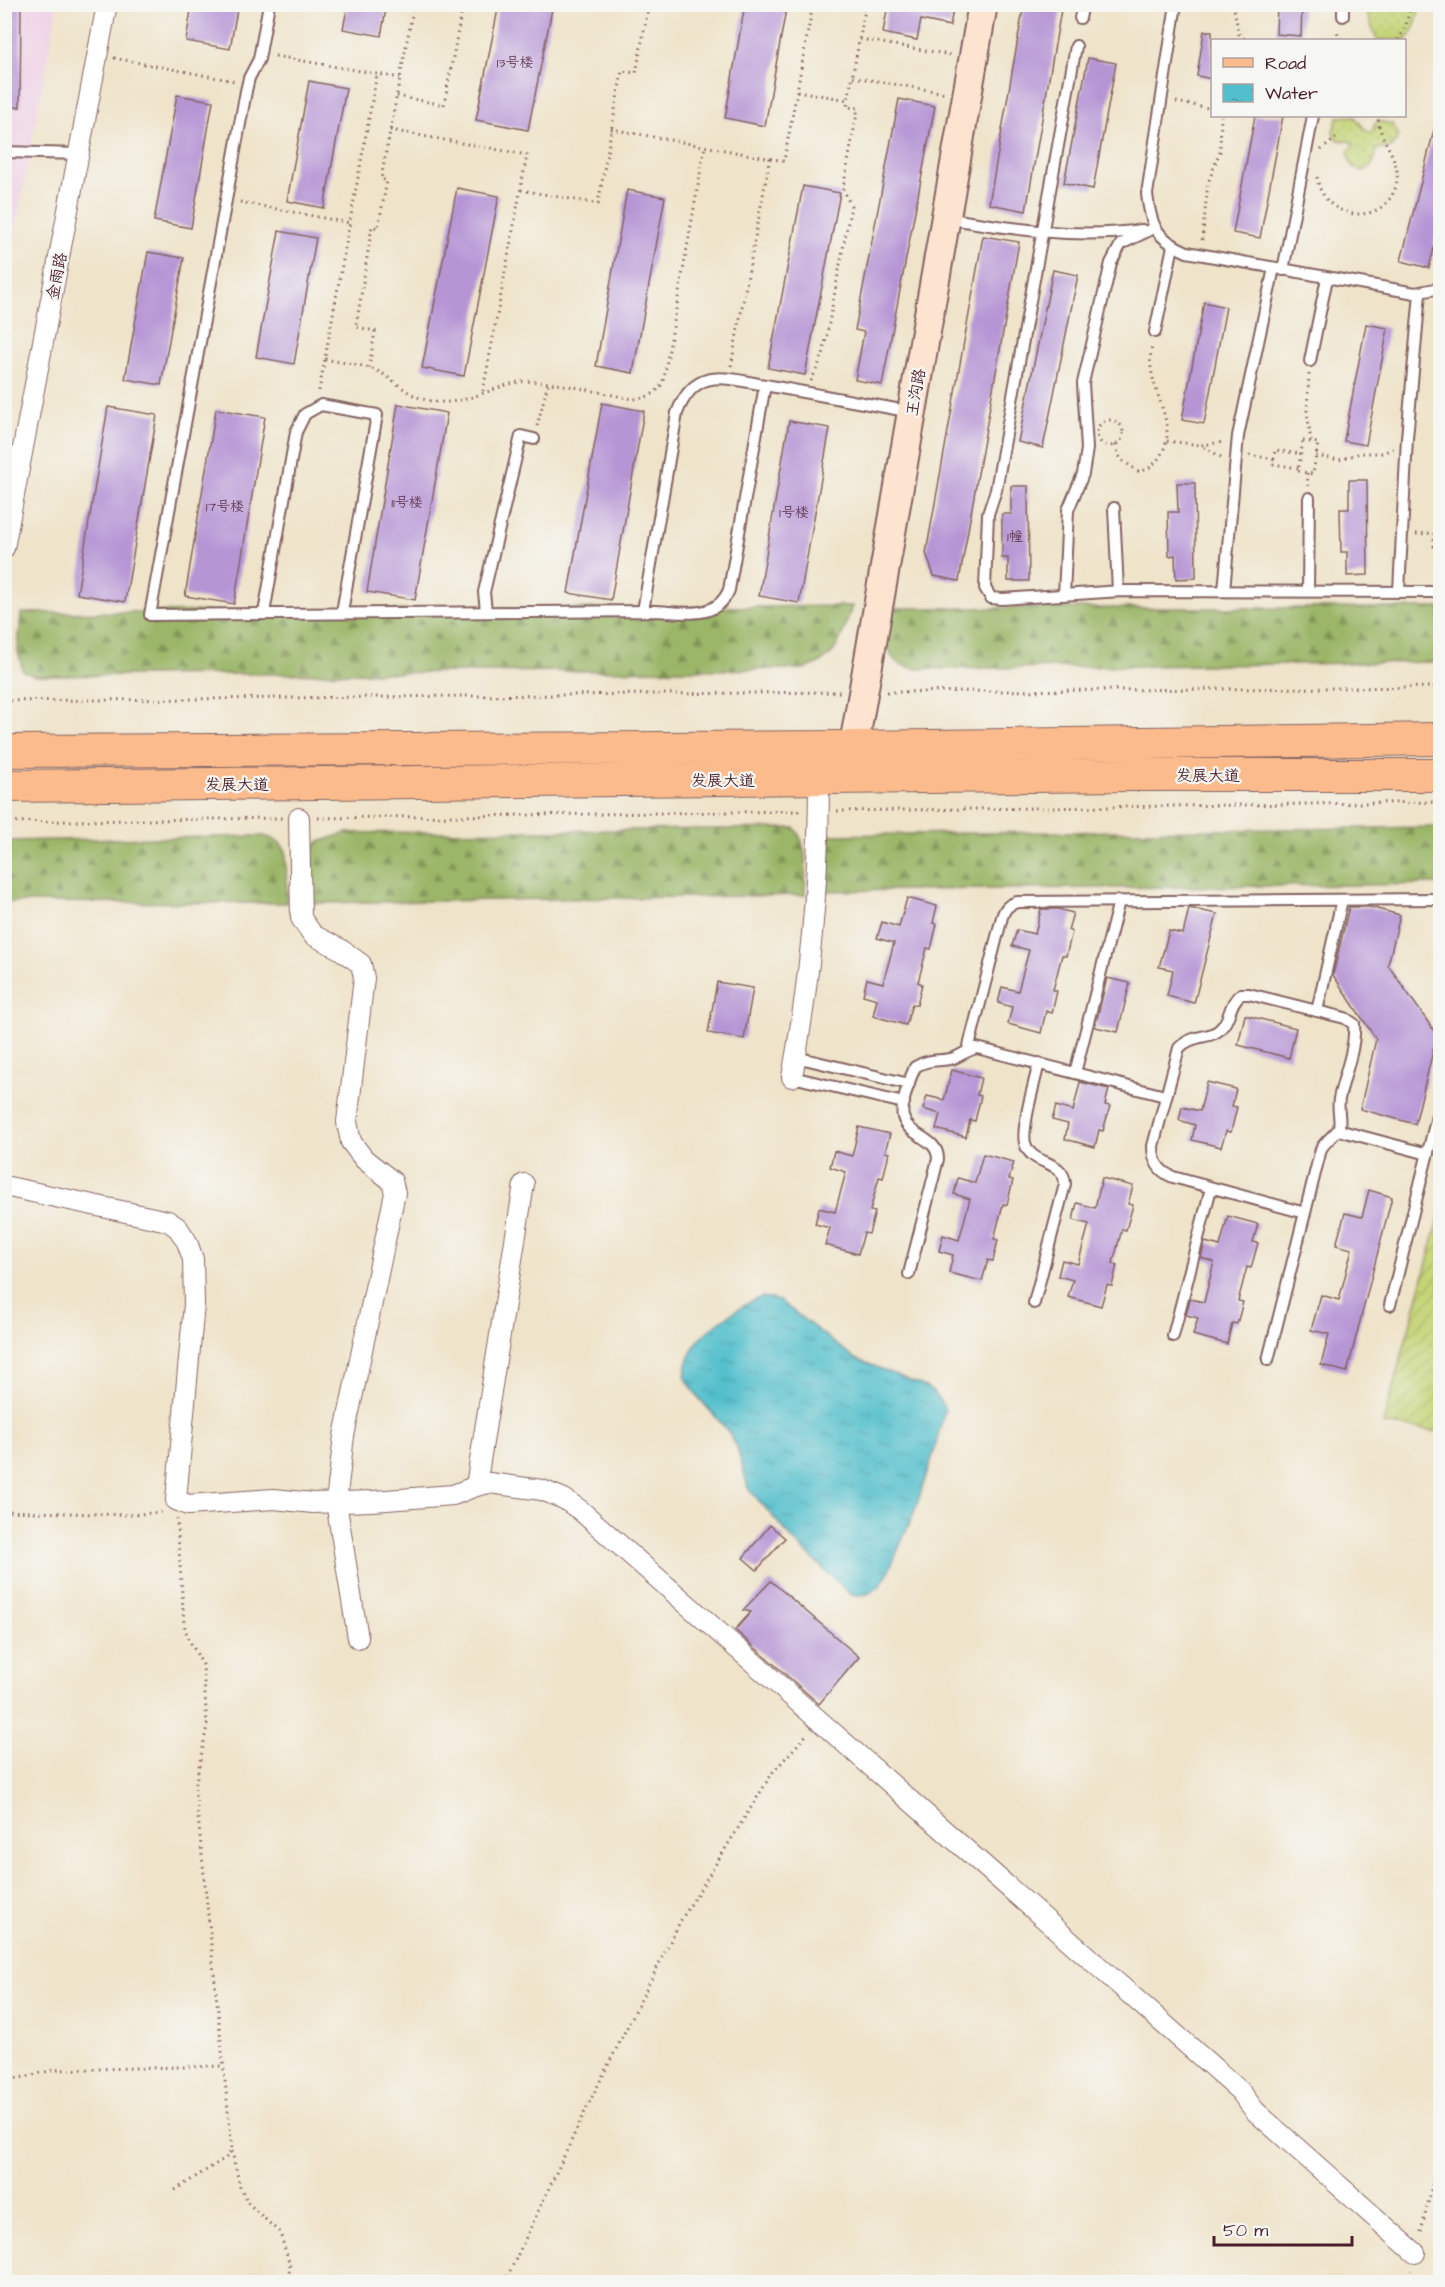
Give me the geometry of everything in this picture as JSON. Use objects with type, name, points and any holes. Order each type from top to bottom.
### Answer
[{"type":"main road","name":"发展大道","points":[[4,751],[853,747],[1440,739]]},
{"type":"main road","name":"发展大道","points":[[4,786],[1131,775],[1440,775]]},
{"type":"street","name":"金雨路","points":[[4,548],[107,4]]},
{"type":"street","name":"王沟路","points":[[833,779],[853,747],[983,4]]},
{"type":"street","points":[[792,1077],[812,957],[819,850],[819,811],[833,779]]},
{"type":"street","points":[[299,818],[302,918],[313,935],[340,949],[361,964],[364,978],[347,1122],[351,1142],[364,1160],[392,1181],[395,1193],[344,1436],[336,1502],[358,1638]]},
{"type":"street","points":[[476,1486],[524,1184]]},
{"type":"street","points":[[4,1186],[168,1221],[178,1228],[187,1242],[193,1259],[194,1304],[176,1500],[188,1505],[274,1499],[313,1503],[336,1502],[453,1495],[489,1483],[542,1490],[564,1499],[580,1510],[1240,2091],[1254,2111],[1415,2253]]},
{"type":"lane","points":[[269,4],[260,53],[248,83],[150,615],[342,612],[643,611],[696,613],[709,611],[716,608],[729,590],[765,385]]},
{"type":"lane","points":[[1080,18],[1083,4]]},
{"type":"lane","points":[[1176,4],[1147,194],[1154,228],[1162,239],[1186,252],[1327,278],[1420,293],[1440,288]]},
{"type":"lane","points":[[1342,16],[1343,4]]},
{"type":"lane","points":[[1077,46],[996,490],[988,514],[985,588],[991,598],[1118,591],[1440,592]]},
{"type":"lane","points":[[1224,591],[1238,440],[1313,117]]},
{"type":"lane","points":[[4,152],[79,154]]},
{"type":"lane","points":[[945,218],[1043,233],[1120,233],[1154,228]]},
{"type":"lane","points":[[1064,595],[1068,510],[1083,474],[1087,448],[1083,383],[1111,263],[1121,244],[1154,228]]},
{"type":"lane","points":[[1155,332],[1173,246]]},
{"type":"lane","points":[[1310,361],[1327,278]]},
{"type":"lane","points":[[1399,591],[1407,438],[1420,293]]},
{"type":"lane","points":[[643,611],[677,413],[682,400],[702,380],[711,377],[729,378],[912,412]]},
{"type":"lane","points":[[264,613],[296,432],[305,414],[321,405],[377,415],[342,612]]},
{"type":"lane","points":[[486,612],[484,592],[521,436],[534,439]]},
{"type":"lane","points":[[1308,591],[1309,498]]},
{"type":"lane","points":[[1114,508],[1118,591]]},
{"type":"lane","points":[[968,1050],[1004,910],[1010,904],[1017,902],[1440,899]]},
{"type":"lane","points":[[1317,1011],[1342,900]]},
{"type":"lane","points":[[1075,1073],[1119,901]]},
{"type":"lane","points":[[1305,1213],[1163,1173],[1157,1166],[1153,1156],[1153,1146],[1179,1048],[1196,1036],[1215,1033],[1222,1028],[1231,1006],[1241,994],[1345,1018],[1354,1024],[1355,1035],[1338,1102],[1338,1130]]},
{"type":"lane","points":[[909,1274],[938,1153],[928,1140],[914,1134],[903,1118],[904,1103],[915,1066],[922,1062],[952,1058],[968,1050],[985,1050],[1165,1096]]},
{"type":"lane","points":[[796,1057],[909,1084]]},
{"type":"lane","points":[[1034,1304],[1065,1184],[1062,1171],[1058,1167],[1035,1159],[1029,1153],[1024,1140],[1039,1063]]},
{"type":"lane","points":[[792,1077],[904,1103]]},
{"type":"lane","points":[[1390,1305],[1440,1104]]},
{"type":"lane","points":[[1338,1130],[1428,1154]]},
{"type":"lane","points":[[1268,1360],[1321,1149],[1326,1140],[1338,1130]]},
{"type":"lane","points":[[1173,1336],[1211,1188]]},
{"type":"path","points":[[369,368],[375,331],[356,327],[372,226],[378,228],[387,181],[381,179],[414,4]]},
{"type":"path","points":[[397,96],[444,105],[463,4]]},
{"type":"path","points":[[521,190],[598,204],[622,71],[636,73],[649,4]]},
{"type":"path","points":[[611,129],[784,161],[813,4]]},
{"type":"path","points":[[808,393],[811,380],[823,355],[851,206],[843,189],[858,108],[847,107],[865,10],[836,4]]},
{"type":"path","points":[[1233,4],[1239,39]]},
{"type":"path","points":[[1399,39],[1406,25],[1411,4]]},
{"type":"path","points":[[1239,34],[1245,39]]},
{"type":"path","points":[[860,39],[973,59]]},
{"type":"path","points":[[260,53],[400,78]]},
{"type":"path","points":[[98,55],[248,83]]},
{"type":"path","points":[[316,406],[377,74]]},
{"type":"path","points":[[853,77],[967,97]]},
{"type":"path","points":[[797,91],[848,100]]},
{"type":"path","points":[[1162,99],[1211,107]]},
{"type":"path","points":[[1200,255],[1208,183],[1220,152],[1221,117]]},
{"type":"path","points":[[1316,170],[1321,193],[1329,204],[1347,213],[1370,213],[1388,201],[1395,188],[1397,167],[1380,132],[1378,117]]},
{"type":"path","points":[[390,130],[527,155],[483,392]]},
{"type":"path","points":[[1318,158],[1322,148],[1336,138]]},
{"type":"path","points":[[325,359],[369,368],[382,374],[417,398],[426,401],[457,401],[521,382],[644,399],[659,389],[664,378],[705,146]]},
{"type":"path","points":[[729,378],[770,158]]},
{"type":"path","points":[[226,200],[350,223]]},
{"type":"path","points":[[1115,445],[1121,460],[1138,471],[1144,471],[1159,458],[1166,441],[1167,421],[1155,391],[1150,364],[1155,332]]},
{"type":"path","points":[[1310,361],[1306,393],[1311,442]]},
{"type":"path","points":[[534,439],[548,384]]},
{"type":"path","points":[[1105,421],[1117,422],[1122,428],[1121,440],[1115,445],[1106,446],[1099,440],[1097,431],[1105,421]]},
{"type":"path","points":[[1316,456],[1339,460],[1360,453],[1382,453],[1401,444],[1407,438]]},
{"type":"path","points":[[1166,441],[1201,445],[1238,440]]},
{"type":"path","points":[[1298,468],[1301,454],[1303,441],[1318,443],[1313,474],[1298,471],[1298,468],[1273,464],[1275,450],[1301,454]]},
{"type":"path","points":[[1201,445],[1236,465]]},
{"type":"path","points":[[1237,453],[1274,459]]},
{"type":"path","points":[[1402,534],[1434,533],[1434,546],[1440,546]]},
{"type":"path","points":[[4,701],[1440,687]]},
{"type":"path","points":[[4,822],[1440,802]]},
{"type":"path","points":[[4,1511],[152,1515],[166,1511],[176,1500]]},
{"type":"path","points":[[176,1500],[184,1624],[188,1638],[203,1665],[207,1726],[195,1787],[232,2149],[240,2187],[249,2204],[280,2233],[290,2265],[288,2283]]},
{"type":"path","points":[[506,2283],[589,2103],[681,1920],[773,1772],[819,1720]]},
{"type":"path","points":[[4,2080],[53,2070],[224,2066]]},
{"type":"path","points":[[175,2190],[228,2157],[232,2149]]},
{"type":"path","points":[[1408,2283],[1440,2152]]},
{"type":"shaded area","points":[[5,5],[58,5],[5,284]]},
{"type":"green space","points":[[1403,5],[1419,5],[1415,25],[1406,42],[1406,39],[1377,39],[1367,13],[1375,9],[1399,9]]},
{"type":"green space","points":[[1338,117],[1355,117],[1367,132],[1373,131],[1378,121],[1392,124],[1399,136],[1391,148],[1376,149],[1375,157],[1368,168],[1358,170],[1350,160],[1348,151],[1354,145],[1352,142],[1338,140],[1333,132]]},
{"type":"green space","points":[[852,606],[841,638],[831,654],[815,665],[803,669],[35,676],[23,671],[18,651],[21,613]]},
{"type":"green space","points":[[888,608],[1440,608],[1440,662],[916,669],[898,663],[890,652],[887,637]]},
{"type":"green space","points":[[1440,827],[1440,884],[825,891],[828,835]]},
{"type":"green space","points":[[795,828],[804,852],[805,895],[313,903],[311,850],[319,842],[346,833]]},
{"type":"green space","points":[[264,836],[278,841],[286,851],[287,903],[5,902],[5,841]]},
{"type":"green space","points":[[1440,1215],[1440,1432],[1383,1424]]},
{"type":"water","points":[[762,1297],[780,1301],[854,1358],[928,1388],[936,1395],[945,1409],[914,1513],[886,1577],[879,1587],[867,1594],[849,1593],[794,1541],[748,1488],[737,1447],[727,1430],[698,1397],[685,1377],[694,1347],[705,1333],[741,1307]]},
{"type":"building","points":[[4,4],[21,4],[20,107],[4,107]]},
{"type":"building","points":[[192,4],[238,4],[230,49],[186,41]]},
{"type":"building","points":[[348,4],[387,4],[381,36],[343,29]]},
{"type":"building","points":[[499,4],[553,4],[528,130],[476,120]]},
{"type":"building","points":[[745,4],[787,4],[765,126],[725,118]]},
{"type":"building","points":[[888,4],[954,4],[950,26],[921,20],[917,40],[883,33]]},
{"type":"building","points":[[1024,4],[1062,4],[1026,211],[989,204]]},
{"type":"building","points":[[1277,4],[1302,4],[1301,36],[1276,34]]},
{"type":"building","points":[[1204,31],[1212,31],[1211,79],[1197,76]]},
{"type":"building","points":[[1088,58],[1116,63],[1093,189],[1064,183]]},
{"type":"building","points":[[309,81],[346,88],[324,208],[287,201]]},
{"type":"building","points":[[177,95],[213,101],[191,228],[154,221]]},
{"type":"building","points":[[899,99],[935,106],[882,385],[855,380],[864,332],[855,330]]},
{"type":"building","points":[[1255,117],[1283,117],[1260,238],[1233,233]]},
{"type":"building","points":[[1435,126],[1440,126],[1440,224],[1429,268],[1401,261]]},
{"type":"building","points":[[803,186],[840,193],[805,375],[768,368]]},
{"type":"building","points":[[457,188],[499,196],[464,376],[422,368]]},
{"type":"building","points":[[627,190],[665,197],[633,373],[596,366]]},
{"type":"building","points":[[279,231],[316,238],[294,364],[256,357]]},
{"type":"building","points":[[983,236],[1019,242],[959,581],[934,576],[926,553]]},
{"type":"building","points":[[148,252],[184,258],[161,385],[125,379]]},
{"type":"building","points":[[1053,270],[1078,275],[1043,448],[1018,442]]},
{"type":"building","points":[[1204,302],[1226,307],[1204,424],[1182,420]]},
{"type":"building","points":[[1366,324],[1388,328],[1366,445],[1344,441]]},
{"type":"building","points":[[602,403],[644,411],[611,600],[568,593]]},
{"type":"building","points":[[398,404],[447,413],[415,600],[367,592]]},
{"type":"building","points":[[108,407],[157,415],[125,602],[77,594]]},
{"type":"building","points":[[216,409],[265,417],[234,604],[185,596]]},
{"type":"building","points":[[789,421],[830,428],[799,603],[759,596]]},
{"type":"building","points":[[1349,480],[1367,480],[1368,575],[1347,576],[1347,552],[1341,552],[1340,509],[1349,509]]},
{"type":"building","points":[[1177,483],[1195,483],[1196,578],[1176,579],[1175,555],[1169,556],[1168,512],[1178,512]]},
{"type":"building","points":[[1011,486],[1028,486],[1029,581],[1008,581],[1008,558],[1002,558],[1002,514],[1011,514]]},
{"type":"building","points":[[907,898],[937,906],[933,923],[937,924],[931,949],[927,948],[918,982],[922,984],[917,1005],[912,1004],[906,1025],[873,1016],[877,999],[863,995],[867,979],[883,983],[894,943],[877,938],[882,922],[899,927]]},
{"type":"building","points":[[1349,907],[1370,907],[1400,915],[1388,965],[1437,1035],[1415,1124],[1360,1109],[1376,1039],[1333,975]]},
{"type":"building","points":[[1189,908],[1217,914],[1194,1003],[1167,996],[1173,970],[1159,967],[1169,931],[1183,934]]},
{"type":"building","points":[[1041,909],[1058,909],[1073,913],[1068,930],[1072,932],[1066,956],[1062,955],[1053,990],[1057,991],[1052,1013],[1046,1011],[1041,1033],[1008,1024],[1012,1007],[998,1003],[1002,987],[1018,991],[1029,950],[1012,946],[1017,930],[1035,934]]},
{"type":"building","points":[[1107,978],[1130,983],[1118,1032],[1095,1027]]},
{"type":"building","points":[[717,982],[753,988],[744,1039],[708,1033]]},
{"type":"building","points":[[1245,1015],[1296,1028],[1289,1058],[1238,1045]]},
{"type":"building","points":[[952,1070],[981,1078],[977,1095],[981,1096],[975,1121],[970,1120],[966,1137],[936,1129],[940,1114],[923,1109],[927,1096],[944,1100]]},
{"type":"building","points":[[1080,1082],[1109,1089],[1105,1105],[1110,1106],[1103,1131],[1099,1130],[1095,1147],[1065,1139],[1068,1124],[1052,1120],[1056,1106],[1073,1111]]},
{"type":"building","points":[[1207,1082],[1236,1089],[1232,1106],[1237,1107],[1231,1132],[1226,1131],[1221,1147],[1192,1140],[1195,1125],[1179,1120],[1182,1107],[1200,1111]]},
{"type":"building","points":[[859,1127],[890,1134],[885,1152],[889,1153],[883,1178],[879,1177],[870,1211],[875,1212],[869,1234],[864,1233],[858,1254],[825,1245],[830,1228],[815,1224],[819,1208],[835,1212],[846,1172],[830,1167],[834,1151],[852,1156]]},
{"type":"building","points":[[983,1154],[1014,1162],[1009,1179],[1013,1180],[1007,1205],[1003,1204],[994,1239],[998,1240],[993,1261],[988,1260],[982,1281],[949,1273],[953,1255],[939,1251],[943,1235],[959,1240],[970,1199],[954,1194],[958,1178],[975,1183]]},
{"type":"building","points":[[1102,1178],[1133,1186],[1128,1204],[1133,1205],[1126,1230],[1122,1229],[1113,1263],[1117,1265],[1112,1286],[1107,1285],[1101,1306],[1068,1297],[1073,1280],[1058,1276],[1062,1260],[1078,1264],[1089,1224],[1073,1220],[1077,1203],[1095,1208]]},
{"type":"building","points":[[1369,1190],[1392,1197],[1347,1372],[1321,1365],[1329,1334],[1311,1330],[1321,1295],[1339,1300],[1352,1249],[1336,1245],[1345,1213],[1362,1217]]},
{"type":"building","points":[[1228,1216],[1258,1224],[1253,1242],[1258,1243],[1251,1268],[1247,1267],[1238,1301],[1243,1302],[1237,1324],[1232,1323],[1227,1344],[1193,1335],[1198,1318],[1186,1315],[1190,1299],[1204,1302],[1214,1262],[1201,1258],[1205,1242],[1220,1246]]},
{"type":"building","points":[[770,1525],[785,1538],[757,1570],[743,1558]]},
{"type":"building","points":[[771,1581],[859,1657],[819,1704],[735,1630],[751,1612],[743,1610]]}]
